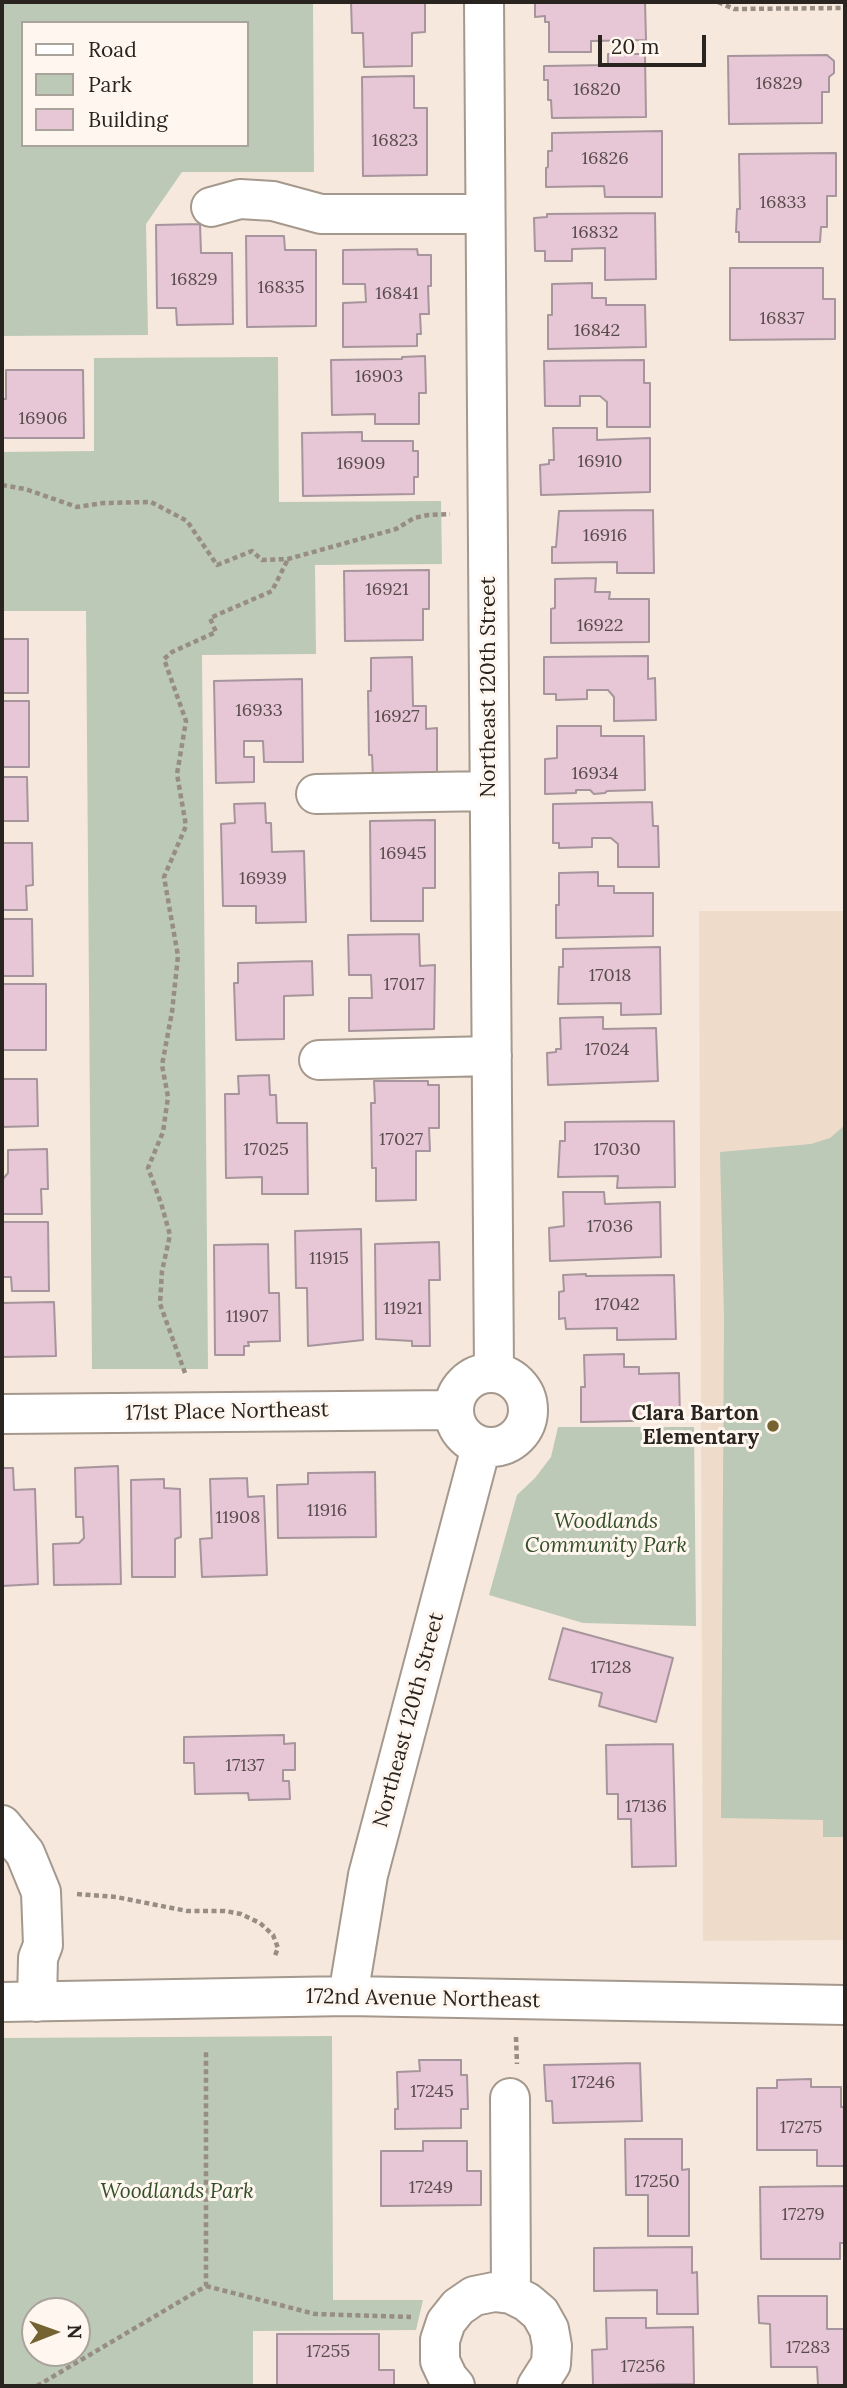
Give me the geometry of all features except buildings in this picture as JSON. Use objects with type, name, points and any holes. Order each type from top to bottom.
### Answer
[{"type":"street","name":"Northeast 120th Street","points":[[484,2],[494,1373]]},
{"type":"street","points":[[211,207],[240,199],[273,201],[321,214],[485,214]]},
{"type":"street","points":[[316,794],[489,791]]},
{"type":"street","points":[[319,1060],[492,1056]]},
{"type":"street","points":[[494,1373],[506,1376],[524,1392],[528,1417],[524,1429],[506,1445],[481,1447],[470,1442],[455,1422],[455,1398],[461,1387],[471,1378],[494,1373]]},
{"type":"street","name":"171st Place Northeast","points":[[2,1414],[453,1410]]},
{"type":"street","name":"Northeast 120th Street","points":[[348,1996],[368,1875],[481,1447]]},
{"type":"street","points":[[2,1825],[25,1853],[41,1892],[43,1945],[20,2002]]},
{"type":"street","name":"172nd Avenue Northeast","points":[[20,2002],[348,1996],[845,2005]]},
{"type":"street","points":[[510,2098],[511,2294]]},
{"type":"street","points":[[455,2386],[440,2361],[440,2340],[446,2322],[458,2306],[474,2296],[494,2292],[511,2294],[527,2302],[540,2313],[549,2329],[551,2364],[537,2386]]},
{"type":"path","points":[[718,2],[734,9],[845,8]]},
{"type":"path","points":[[2,485],[25,489],[77,508],[103,503],[151,502],[187,521],[217,565],[252,551],[262,559],[288,559],[396,529],[414,518],[451,514]]},
{"type":"path","points":[[185,1373],[160,1304],[162,1271],[170,1235],[148,1168],[163,1132],[168,1097],[162,1065],[172,1012],[178,956],[164,877],[186,826],[177,774],[186,721],[164,659],[172,652],[216,632],[210,618],[272,591],[288,559]]},
{"type":"path","points":[[41,1892],[116,1897],[187,1911],[225,1911],[241,1914],[260,1923],[273,1935],[278,1948],[274,1958]]},
{"type":"path","points":[[510,2098],[517,2079],[515,2000]]},
{"type":"path","points":[[206,2050],[206,2286]]},
{"type":"path","points":[[37,2386],[206,2286],[314,2314],[424,2316],[446,2322]]},
{"type":"shaded area","name":"Clara Barton Elementary","points":[[699,911],[845,911],[845,1940],[703,1941]]},
{"type":"green space","points":[[2,2],[313,2],[314,172],[182,172],[146,224],[148,335],[2,336]]},
{"type":"green space","points":[[278,357],[279,502],[441,501],[442,564],[315,565],[316,654],[202,655],[208,1369],[92,1369],[86,611],[2,611],[2,452],[94,451],[94,358]]},
{"type":"green space","points":[[845,1125],[845,1837],[823,1837],[823,1820],[721,1818],[724,1317],[720,1152],[811,1144],[830,1138]]},
{"type":"green space","name":"Woodlands Community Park","points":[[558,1427],[694,1427],[696,1626],[583,1623],[489,1595],[517,1495],[551,1457]]},
{"type":"green space","name":"Woodlands Park","points":[[332,2036],[333,2300],[423,2300],[416,2330],[253,2331],[253,2386],[2,2386],[2,2038]]},
{"type":"place","name":"Clara Barton Elementary","points":[[773,1426]]}]
